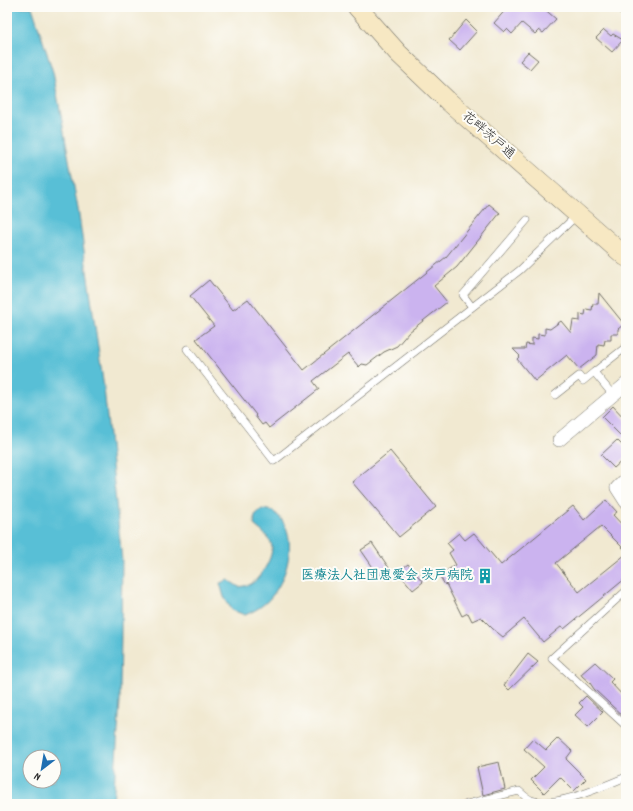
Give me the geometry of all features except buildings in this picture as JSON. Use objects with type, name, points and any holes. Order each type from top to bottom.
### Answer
[{"type":"main road","name":"花畔茨戸通","points":[[357,7],[398,53],[448,101],[626,257]]},
{"type":"street","points":[[623,7],[626,10]]},
{"type":"street","points":[[559,440],[626,384]]},
{"type":"street","points":[[626,479],[617,488],[626,502]]},
{"type":"lane","points":[[187,349],[274,461],[520,270],[578,215]]},
{"type":"lane","points":[[472,307],[463,295],[527,220]]},
{"type":"lane","points":[[555,395],[579,376],[583,381],[626,347]]},
{"type":"lane","points":[[594,372],[612,395]]},
{"type":"lane","points":[[626,591],[552,658],[626,726]]},
{"type":"lane","points":[[467,804],[519,791],[531,800],[549,803],[588,792],[626,777]]},
{"type":"water","points":[[7,7],[32,7],[53,72],[78,209],[104,388],[122,560],[120,701],[113,804],[7,804]]},
{"type":"water","points":[[262,509],[274,512],[282,520],[287,530],[289,553],[283,577],[272,596],[260,607],[245,615],[232,610],[224,597],[220,583],[228,580],[239,587],[249,585],[253,583],[266,567],[271,554],[271,543],[270,540],[254,525],[255,515]]},
{"type":"place","name":"医療法人社団恵愛会 茨戸病院","points":[[485,576]]}]
